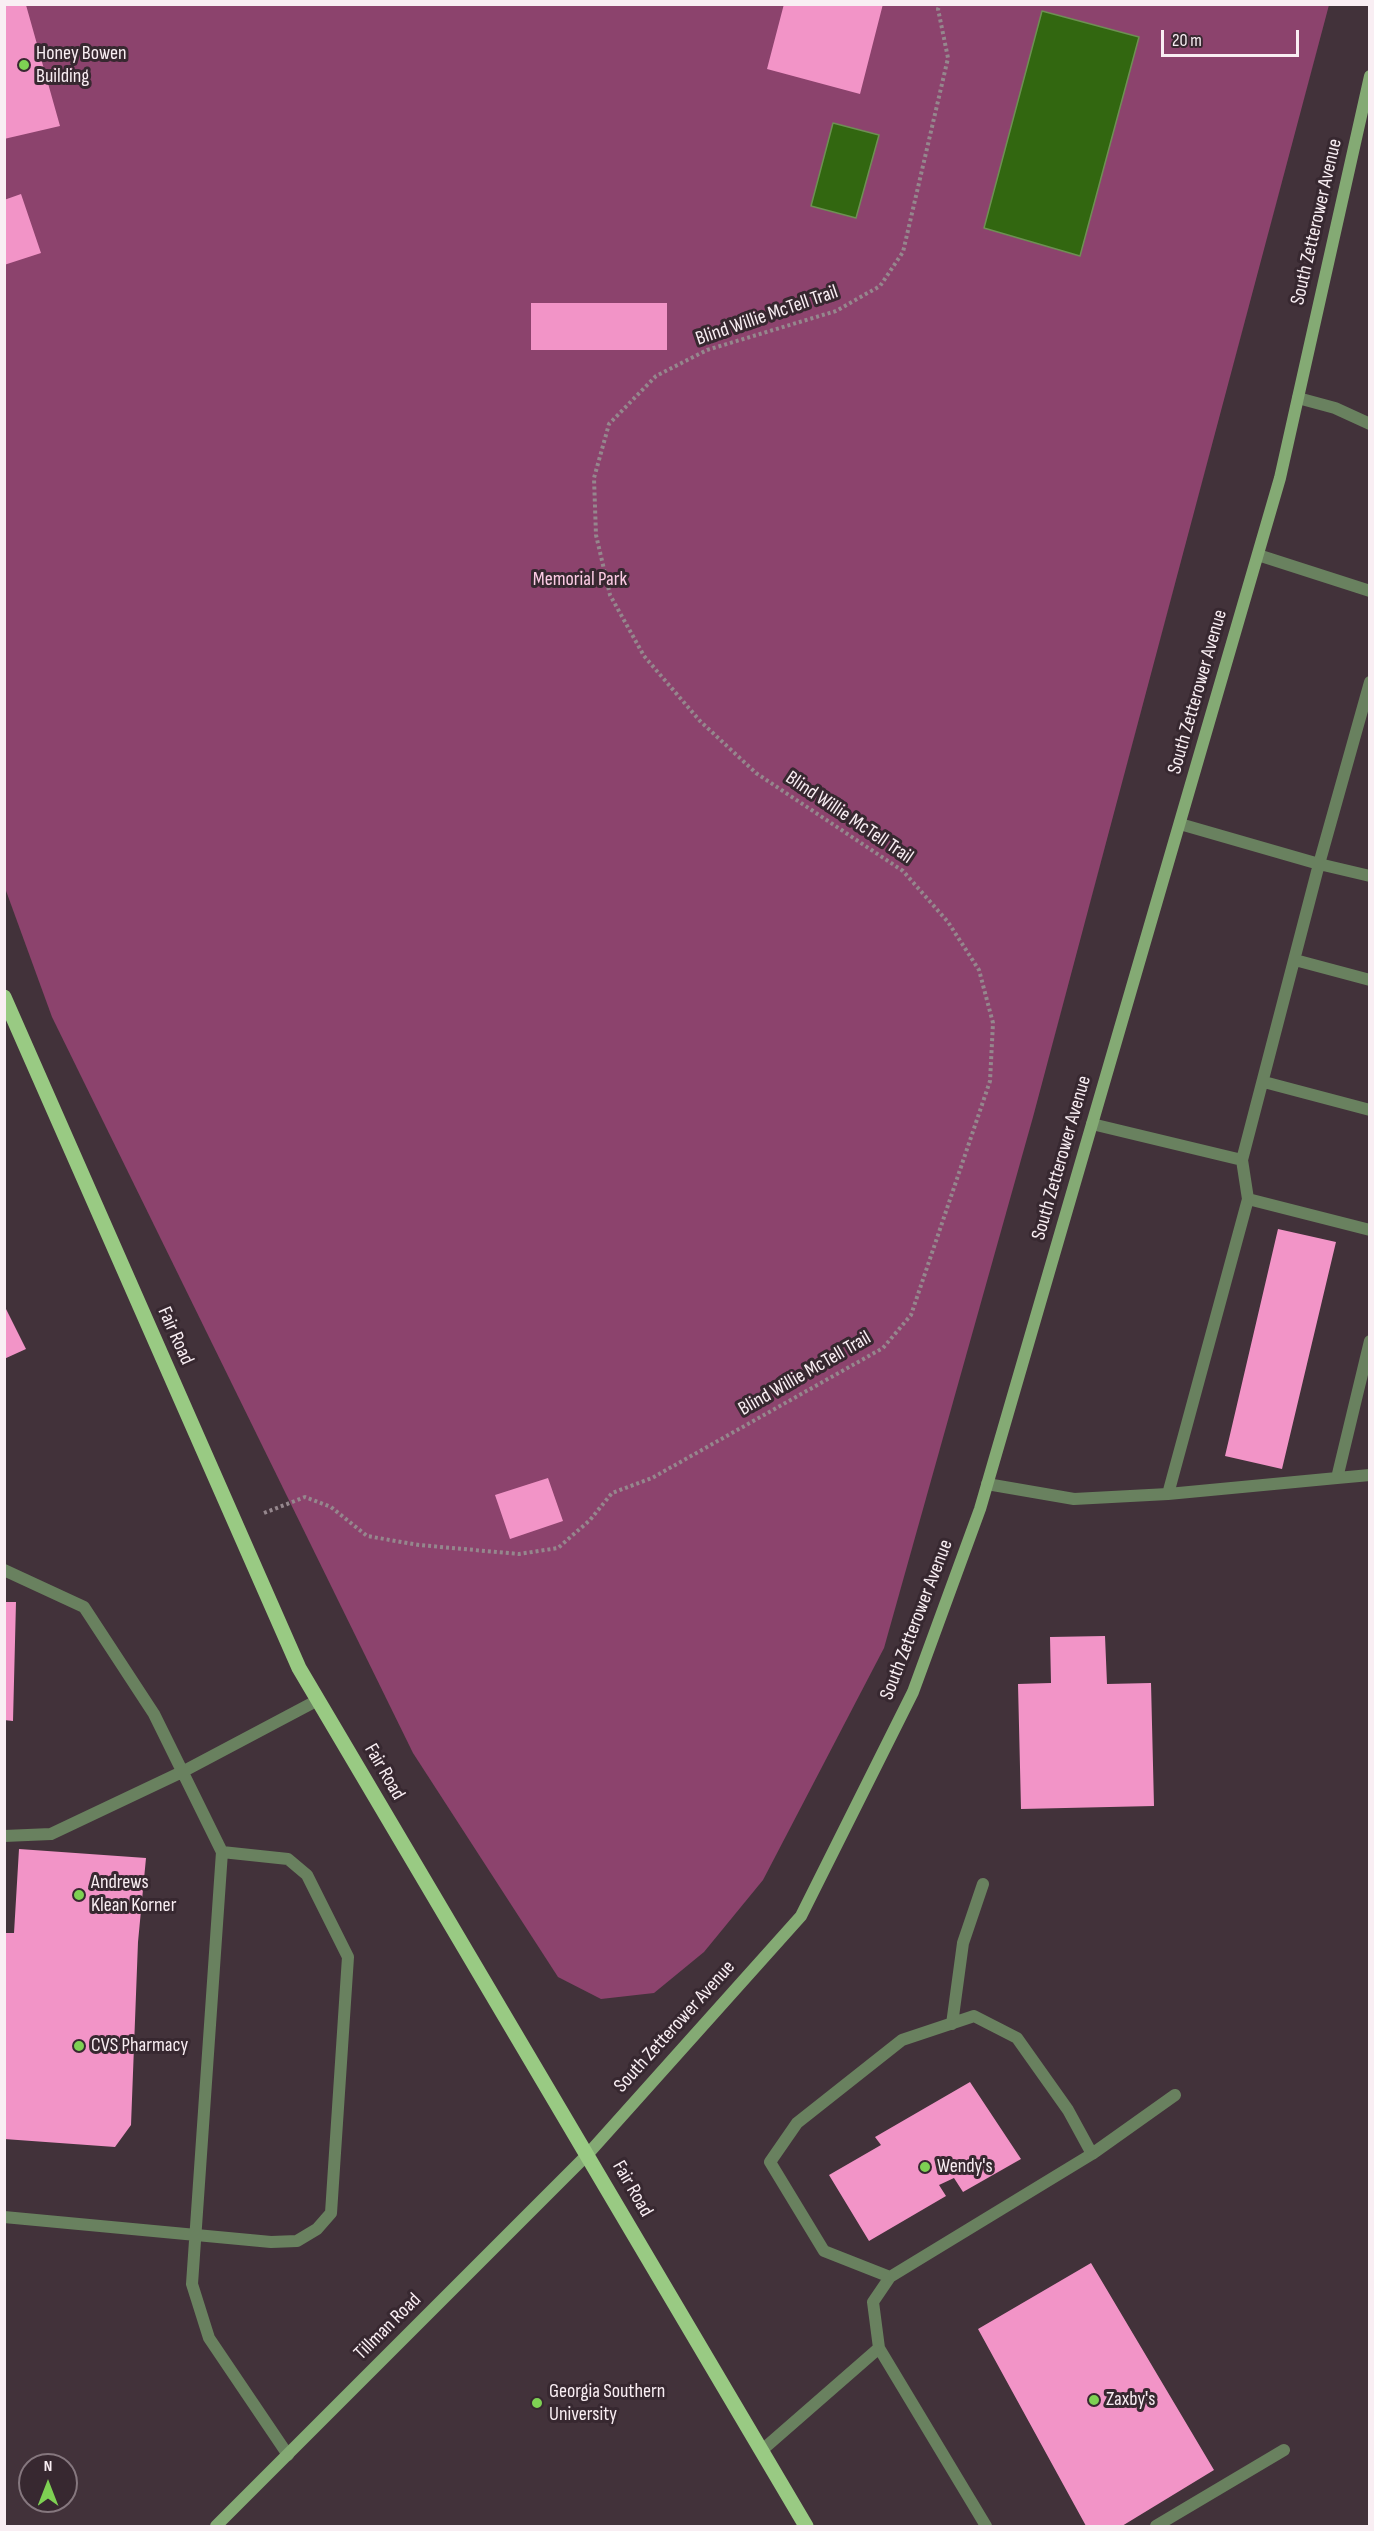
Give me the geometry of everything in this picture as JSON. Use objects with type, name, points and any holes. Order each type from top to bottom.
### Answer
[{"type":"main road","name":"Fair Road","points":[[4,997],[299,1668],[806,2526]]},
{"type":"street","name":"South Zetterower Avenue","points":[[587,2155],[801,1916],[914,1692],[987,1484],[1280,478],[1370,76]]},
{"type":"street","name":"Tillman Road","points":[[216,2526],[587,2155]]},
{"type":"lane","points":[[1298,398],[1335,408],[1370,424]]},
{"type":"lane","points":[[1258,555],[1370,591]]},
{"type":"lane","points":[[1168,1494],[1248,1199],[1242,1160],[1319,864],[1370,681]]},
{"type":"lane","points":[[1180,824],[1319,864],[1370,876]]},
{"type":"lane","points":[[1295,960],[1370,980]]},
{"type":"lane","points":[[1264,1082],[1370,1110]]},
{"type":"lane","points":[[1092,1124],[1242,1160]]},
{"type":"lane","points":[[1248,1199],[1370,1230]]},
{"type":"lane","points":[[1336,1478],[1370,1341]]},
{"type":"lane","points":[[987,1484],[1074,1499],[1168,1494],[1370,1475]]},
{"type":"lane","points":[[4,1569],[84,1607],[154,1714],[222,1852],[192,2284],[209,2338],[288,2455]]},
{"type":"lane","points":[[4,1836],[51,1834],[183,1771],[318,1700]]},
{"type":"lane","points":[[4,2217],[271,2242],[297,2241],[317,2229],[332,2213],[348,1957],[307,1875],[288,1858],[222,1852]]},
{"type":"lane","points":[[952,2024],[963,1943],[983,1884]]},
{"type":"lane","points":[[890,2277],[824,2251],[770,2162],[797,2123],[902,2040],[974,2016],[1017,2038],[1068,2110],[1092,2154]]},
{"type":"lane","points":[[986,2526],[879,2348],[873,2302],[890,2277],[1092,2154],[1175,2096]]},
{"type":"lane","points":[[761,2451],[879,2348]]},
{"type":"lane","points":[[1156,2526],[1284,2450]]},
{"type":"path","name":"Blind Willie McTell Trail","points":[[235,1525],[305,1497],[331,1507],[367,1536],[419,1545],[519,1554],[558,1548],[590,1520],[612,1493],[652,1478],[883,1348],[911,1316],[990,1081],[993,1023],[979,970],[948,922],[903,871],[756,773],[700,721],[644,656],[610,595],[596,536],[594,478],[609,423],[656,376],[707,350],[836,311],[880,286],[903,252],[948,58],[938,9],[940,4]]},
{"type":"green space","name":"Memorial Park","points":[[5,5],[1329,5],[1033,1117],[884,1648],[763,1880],[704,1952],[654,1993],[601,1999],[558,1977],[413,1753],[52,1017],[5,888]]},
{"type":"shaded area","points":[[1042,11],[1139,37],[1080,256],[984,228]]},
{"type":"shaded area","points":[[833,123],[879,135],[856,218],[811,206]]},
{"type":"building","points":[[784,4],[883,4],[860,94],[767,69]]},
{"type":"building","name":"Honey Bowen Building","points":[[4,5],[26,5],[60,126],[4,139]]},
{"type":"building","points":[[21,194],[41,253],[4,265],[4,200]]},
{"type":"building","points":[[531,303],[667,303],[667,350],[531,350]]},
{"type":"building","points":[[1278,1229],[1336,1242],[1282,1469],[1225,1456]]},
{"type":"building","points":[[4,1305],[26,1349],[4,1359]]},
{"type":"building","points":[[548,1478],[563,1521],[510,1539],[495,1495]]},
{"type":"building","points":[[4,1602],[16,1602],[13,1721],[4,1720]]},
{"type":"building","points":[[1105,1636],[1107,1684],[1151,1683],[1154,1806],[1021,1809],[1018,1684],[1051,1683],[1050,1637]]},
{"type":"building","name":"CVS Pharmacy","points":[[19,1849],[146,1858],[138,1942],[131,2125],[115,2147],[4,2139],[4,1933],[14,1933]]},
{"type":"building","name":"Wendy's","points":[[970,2082],[1021,2159],[963,2192],[954,2178],[939,2185],[946,2196],[869,2241],[829,2175],[881,2145],[875,2137]]},
{"type":"building","name":"Zaxby's","points":[[1091,2263],[1214,2470],[1122,2526],[1086,2526],[978,2329]]},
{"type":"place","name":"Honey Bowen Building","points":[[24,65]]},
{"type":"place","name":"Andrews Klean Korner","points":[[79,1895]]},
{"type":"place","name":"CVS Pharmacy","points":[[79,2046]]},
{"type":"place","name":"Wendy's","points":[[925,2167]]},
{"type":"place","name":"Zaxby's","points":[[1094,2400]]},
{"type":"place","name":"Georgia Southern University","points":[[537,2403]]}]
